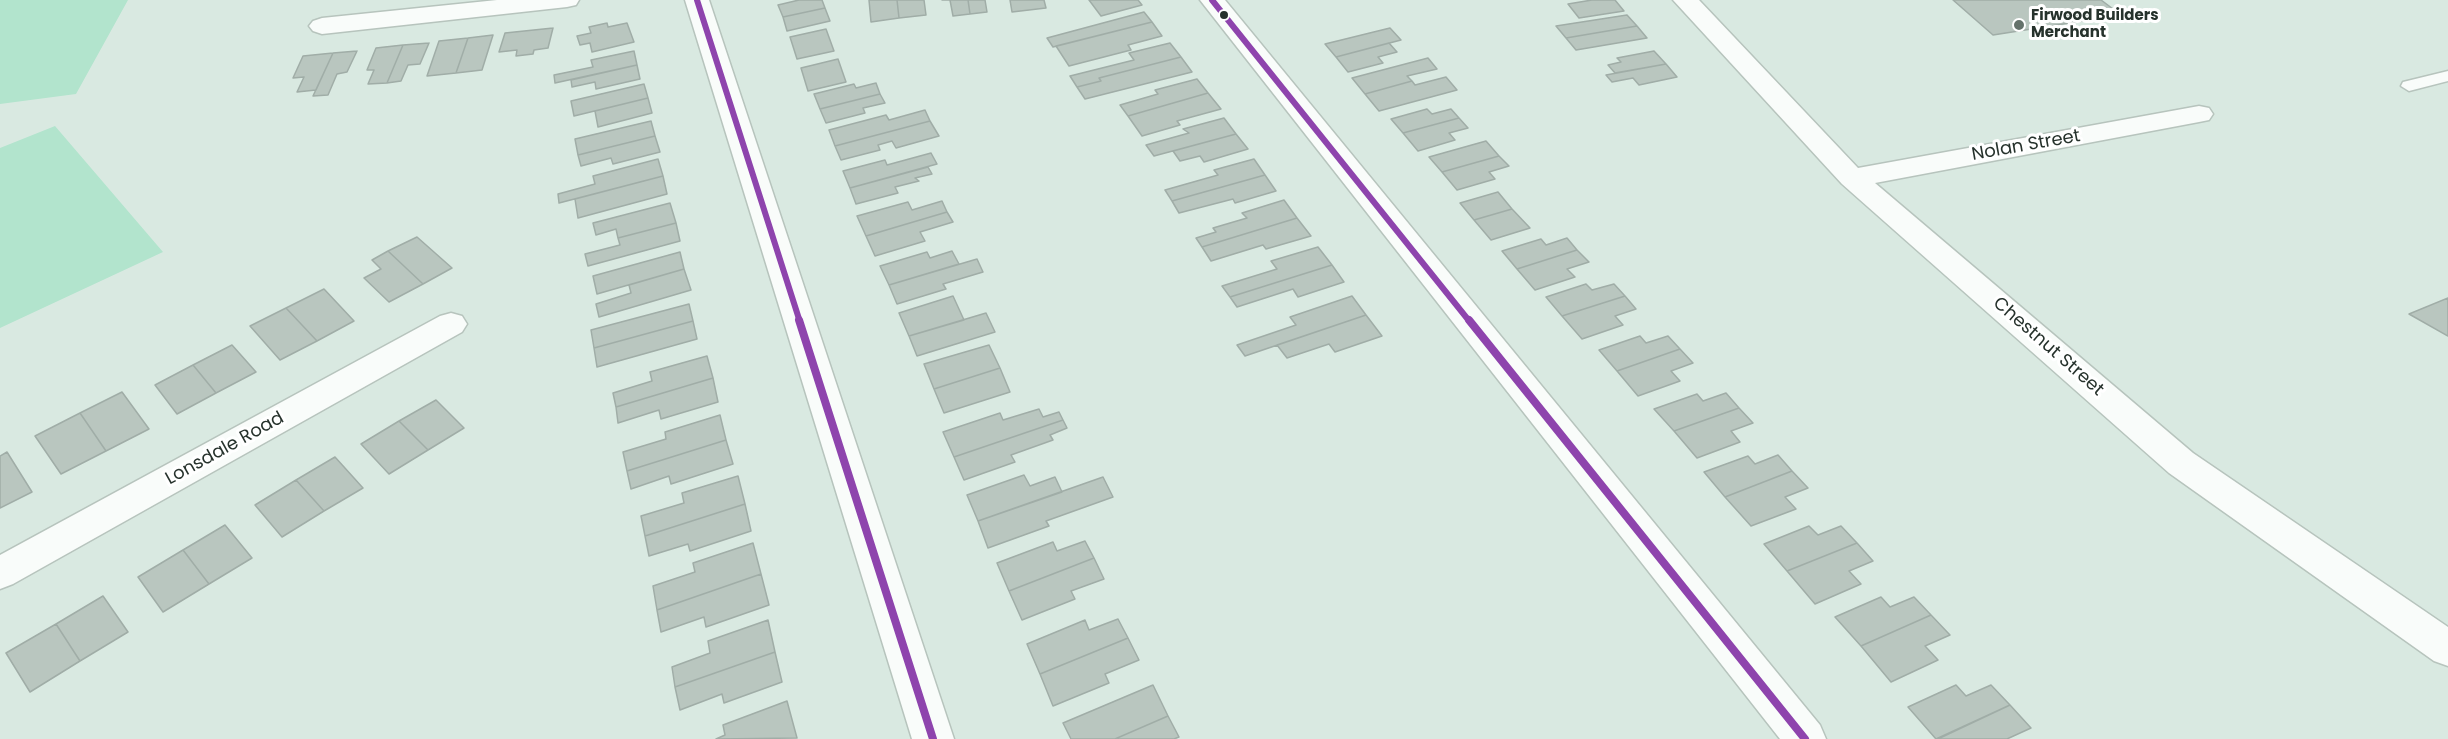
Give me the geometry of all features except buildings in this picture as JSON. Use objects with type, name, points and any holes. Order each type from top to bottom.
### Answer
[{"type":"street","points":[[322,26],[567,0]]},
{"type":"street","points":[[697,0],[933,739]]},
{"type":"street","points":[[1212,0],[1805,739]]},
{"type":"street","name":"Chestnut Street","points":[[1685,0],[1852,178],[2181,463],[2448,649]]},
{"type":"street","name":"Nolan Street","points":[[1852,178],[2199,114]]},
{"type":"street","name":"Lonsdale Road","points":[[0,573],[451,324]]},
{"type":"lane","points":[[2409,86],[2448,76]]},
{"type":"green space","points":[[0,0],[128,0],[76,94],[0,104]]},
{"type":"green space","points":[[55,126],[163,252],[0,328],[0,148]]},
{"type":"transit line","points":[[697,0],[933,739]]},
{"type":"transit line","points":[[1212,0],[1805,739]]},
{"type":"place","name":"Firwood Builders Merchant","points":[[2019,25]]}]
